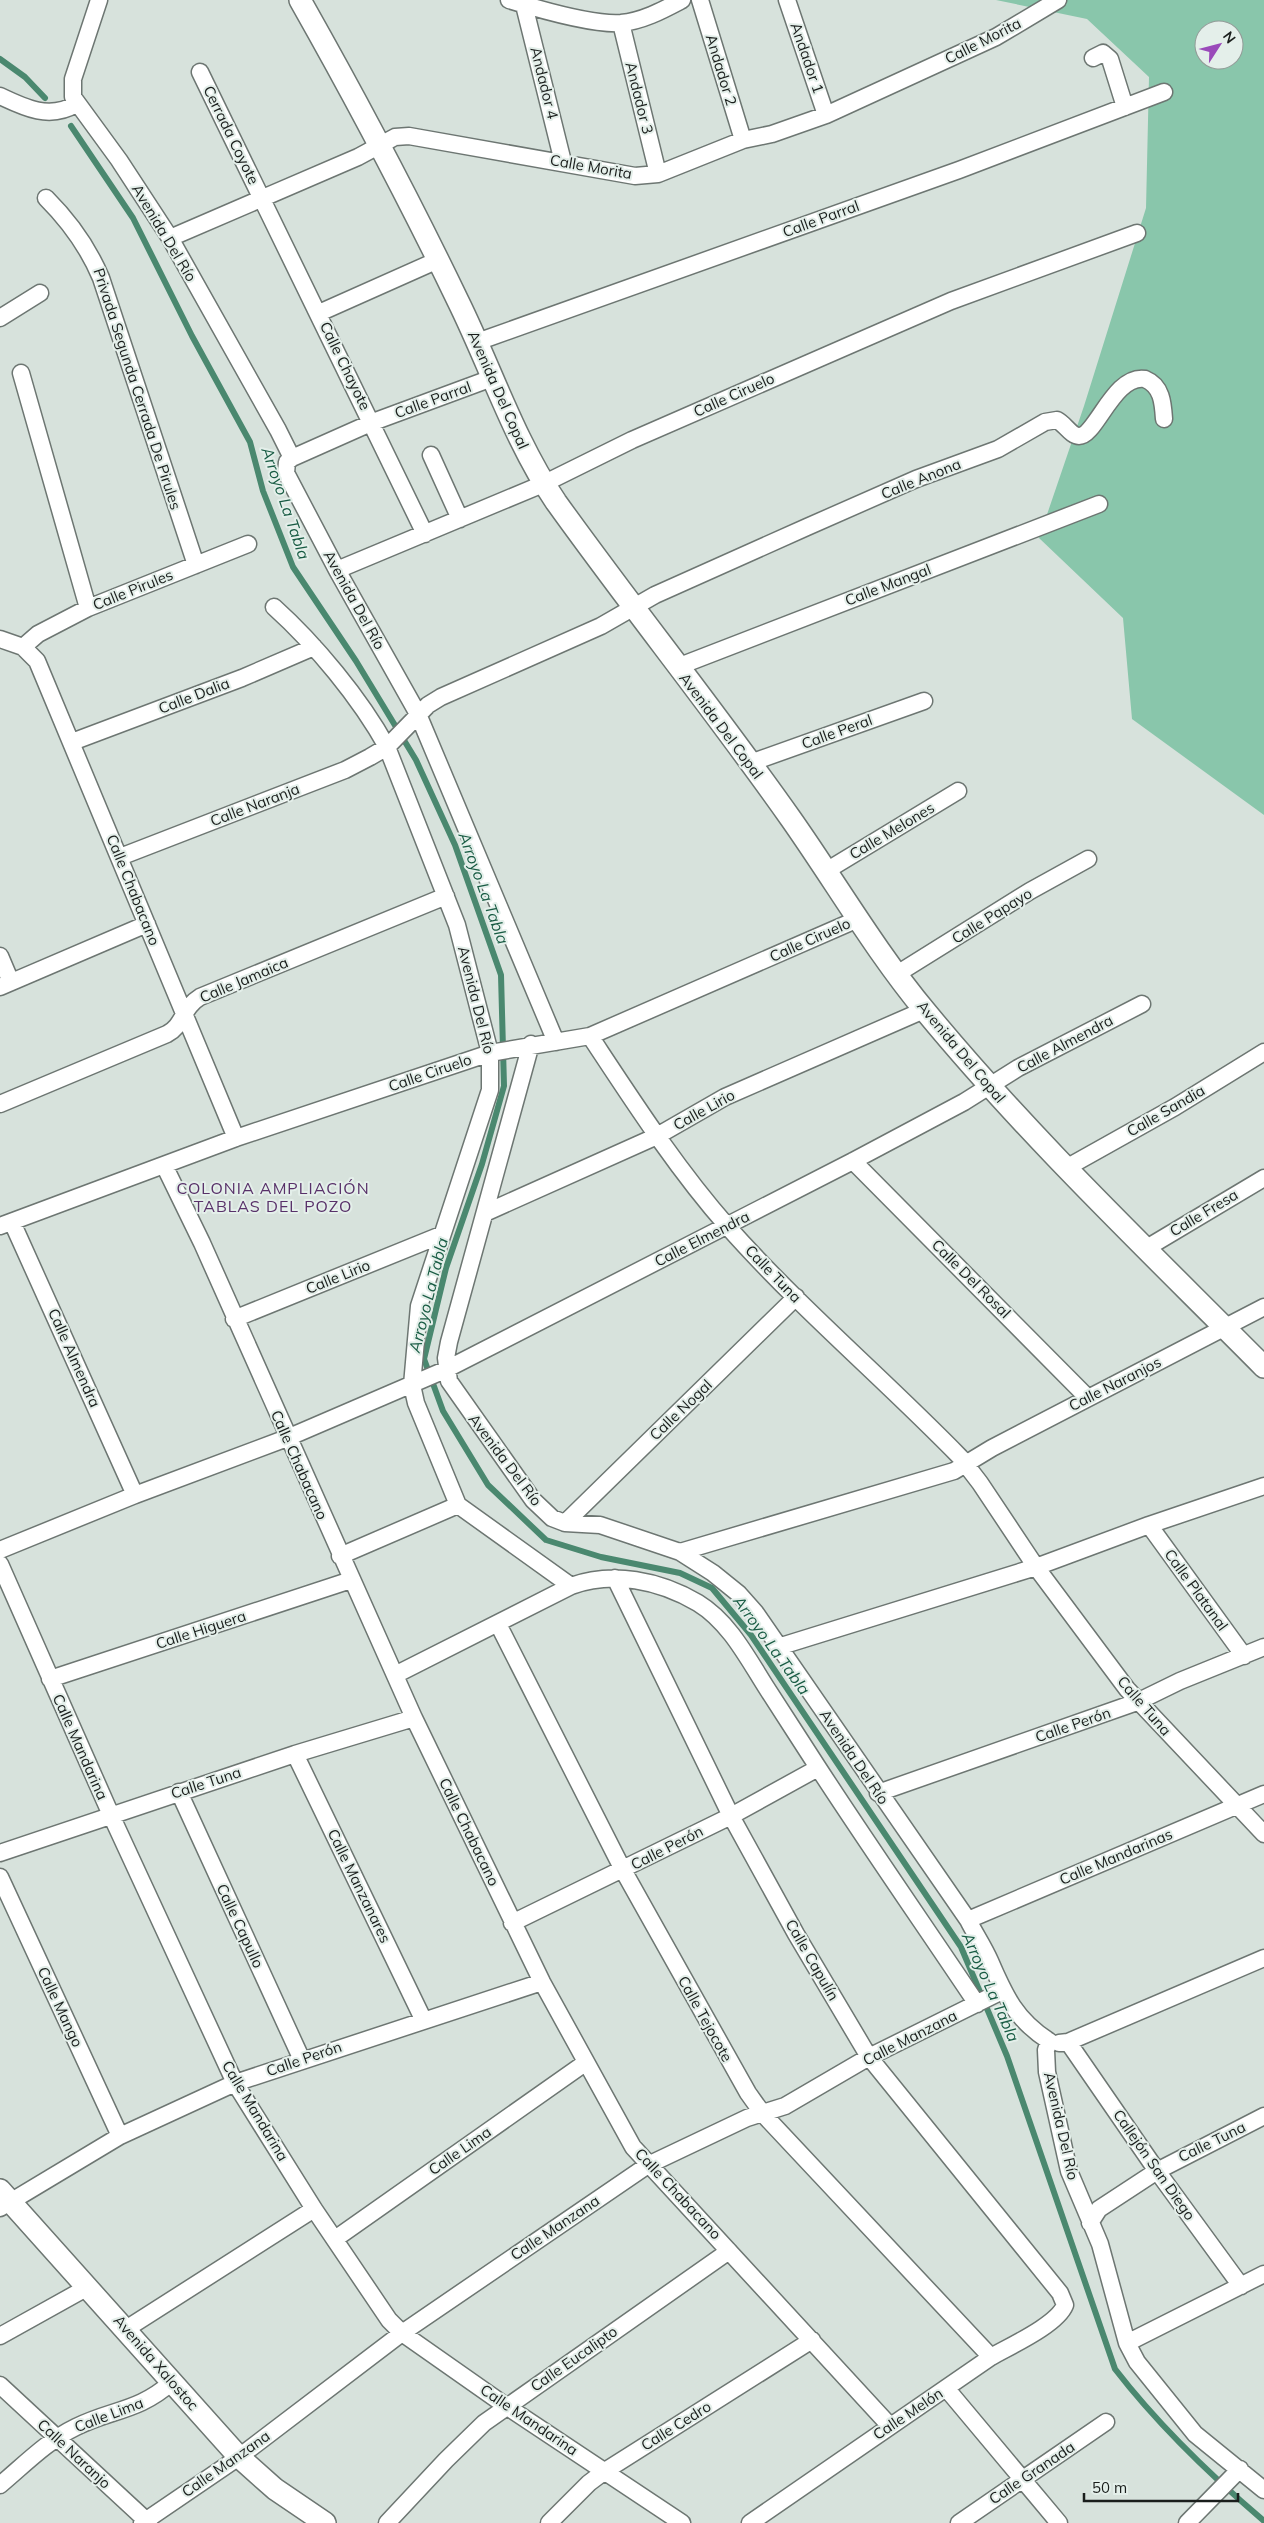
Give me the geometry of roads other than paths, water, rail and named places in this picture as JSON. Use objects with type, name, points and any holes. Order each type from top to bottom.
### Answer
[{"type":"street","points":[[0,96],[24,108],[46,112],[62,112],[76,104],[71,90],[73,80],[99,0]]},
{"type":"street","name":"Avenida Del Copal","points":[[300,0],[380,143],[438,260],[543,484],[633,609],[750,763],[858,919],[924,1010],[988,1086],[1066,1168],[1264,1367]]},
{"type":"street","points":[[516,2],[590,20],[621,23],[653,15],[682,0]]},
{"type":"street","name":"Andador 2","points":[[700,0],[743,140]]},
{"type":"street","name":"Andador 1","points":[[787,0],[826,115]]},
{"type":"street","name":"Calle Morita","points":[[170,238],[358,157],[380,143],[395,137],[409,136],[635,176],[658,174],[743,140],[772,134],[826,115],[996,37],[1058,0]]},
{"type":"street","name":"Andador 4","points":[[516,2],[564,162]]},
{"type":"street","name":"Andador 3","points":[[621,23],[658,174]]},
{"type":"street","points":[[1093,58],[1102,53],[1110,59],[1125,107]]},
{"type":"street","name":"Cerrada Coyote","points":[[200,72],[262,198]]},
{"type":"street","name":"Calle Parral","points":[[477,342],[950,173],[1164,92]]},
{"type":"street","name":"Avenida Del Río","points":[[76,104],[119,160],[170,238],[292,458],[287,462],[286,473],[414,718],[556,1042]]},
{"type":"street","name":"Privada Segunda Cerrada De Pirules","points":[[46,198],[66,218],[91,254],[101,278],[196,565]]},
{"type":"street","name":"Calle Chayote","points":[[262,198],[373,422],[425,534]]},
{"type":"street","name":"Calle Ciruelo","points":[[336,570],[543,484],[632,440],[951,301],[1137,233]]},
{"type":"street","points":[[319,313],[438,260]]},
{"type":"street","points":[[0,318],[40,293]]},
{"type":"street","points":[[22,373],[88,608]]},
{"type":"street","name":"Calle Parral","points":[[292,458],[373,422],[492,378]]},
{"type":"street","name":"Calle Anona","points":[[633,609],[655,595],[807,526],[998,448],[1046,422],[1057,420],[1078,436],[1086,434],[1123,387],[1139,378],[1151,382],[1156,387],[1162,401],[1164,419]]},
{"type":"street","points":[[431,456],[460,519]]},
{"type":"street","name":"Calle Mangal","points":[[677,667],[1099,504]]},
{"type":"street","name":"Calle Pirules","points":[[23,647],[38,634],[88,608],[248,544]]},
{"type":"street","name":"Avenida Del Río","points":[[274,607],[314,647],[377,729],[391,743],[500,1050],[490,1090],[419,1306],[416,1402],[458,1504]]},
{"type":"street","points":[[391,743],[414,718],[441,698],[601,626],[633,609]]},
{"type":"street","points":[[0,639],[23,647]]},
{"type":"street","name":"Calle Chabacano","points":[[23,647],[38,661],[236,1138]]},
{"type":"street","name":"Calle Dalia","points":[[72,742],[242,678],[314,647]]},
{"type":"street","name":"Calle Peral","points":[[750,763],[924,701]]},
{"type":"street","name":"Calle Naranja","points":[[120,857],[345,770],[391,743]]},
{"type":"street","name":"Calle Melones","points":[[826,871],[958,790]]},
{"type":"street","name":"Calle Papayo","points":[[897,974],[1088,859]]},
{"type":"street","name":"Calle Jamaica","points":[[0,1104],[167,1034],[177,1026],[190,1003],[200,997],[446,896]]},
{"type":"street","name":"Calle Ciruelo","points":[[6,1224],[236,1138],[500,1050],[590,1036],[858,919]]},
{"type":"street","points":[[0,956],[6,985],[147,924]]},
{"type":"street","name":"Calle Almendra","points":[[988,1086],[1018,1068],[1142,1004]]},
{"type":"street","name":"Calle Lirio","points":[[486,1213],[657,1136],[725,1096],[924,1010]]},
{"type":"street","name":"Calle Tuna","points":[[590,1036],[657,1136],[727,1226],[796,1298],[966,1464],[1036,1567],[1138,1702],[1264,1834]]},
{"type":"street","name":"Avenida Del Río","points":[[531,1044],[449,1342],[446,1369],[455,1391],[533,1500],[552,1518],[566,1523],[600,1524],[680,1552],[713,1572],[739,1594],[755,1612],[878,1793],[968,1920],[990,1960],[999,1993],[1020,2017],[1038,2034],[1049,2041],[1046,2059],[1069,2171],[1100,2244],[1126,2343],[1137,2362],[1195,2434],[1237,2472],[1264,2490]]},
{"type":"street","name":"Calle Sandia","points":[[1066,1168],[1175,1107],[1264,1052]]},
{"type":"street","name":"Calle Elmendra","points":[[416,1383],[853,1161],[964,1102],[988,1086]]},
{"type":"street","name":"Calle Del Rosal","points":[[853,1161],[1088,1398]]},
{"type":"street","name":"Calle Chabacano","points":[[164,1165],[202,1243],[287,1438],[414,1718],[542,1982],[633,2147],[890,2426]]},
{"type":"street","name":"Calle Fresa","points":[[1145,1249],[1264,1178]]},
{"type":"street","name":"Calle Almendra","points":[[6,1224],[135,1495]]},
{"type":"street","name":"Calle Lirio","points":[[234,1319],[442,1235]]},
{"type":"street","name":"Calle Nogal","points":[[566,1523],[796,1298]]},
{"type":"street","name":"Calle Naranjos","points":[[966,1464],[1264,1306]]},
{"type":"street","points":[[0,1550],[135,1495],[287,1438],[416,1383]]},
{"type":"street","points":[[680,1552],[943,1474],[966,1464]]},
{"type":"street","points":[[778,1647],[1036,1567],[1148,1524],[1264,1486]]},
{"type":"street","points":[[340,1556],[458,1504],[571,1586]]},
{"type":"street","name":"Calle Platanal","points":[[1148,1524],[1244,1656]]},
{"type":"street","name":"Calle Mandarina","points":[[0,1564],[111,1815],[235,2083],[314,2208],[389,2320],[402,2333],[506,2406],[682,2523]]},
{"type":"street","points":[[395,1675],[571,1586],[591,1579],[615,1578],[649,1584],[675,1592],[698,1603],[718,1619],[739,1644],[818,1768],[979,2003]]},
{"type":"street","name":"Calle Capulín","points":[[615,1578],[731,1816],[796,1934],[869,2057],[1060,2293],[1065,2305]]},
{"type":"street","name":"Calle Higuera","points":[[50,1679],[351,1580]]},
{"type":"street","name":"Calle Tejocote","points":[[498,1624],[623,1870],[733,2069],[763,2114],[991,2357]]},
{"type":"street","name":"Calle Perón","points":[[878,1793],[1138,1702],[1180,1681],[1264,1647]]},
{"type":"street","name":"Calle Tuna","points":[[0,1853],[295,1754],[414,1718]]},
{"type":"street","name":"Calle Manzanares","points":[[295,1754],[423,2019]]},
{"type":"street","name":"Calle Perón","points":[[512,1923],[731,1816],[818,1768]]},
{"type":"street","name":"Calle Capullo","points":[[179,1792],[302,2060]]},
{"type":"street","name":"Calle Mandarinas","points":[[968,1920],[1264,1794]]},
{"type":"street","name":"Calle Mango","points":[[0,1877],[120,2136]]},
{"type":"street","points":[[1049,2041],[1068,2042],[1264,1958]]},
{"type":"street","name":"Calle Perón","points":[[3,2200],[120,2136],[235,2083],[423,2019],[542,1982]]},
{"type":"street","name":"Calle Manzana","points":[[145,2522],[239,2456],[402,2333],[648,2165],[747,2118],[785,2106],[869,2057],[999,1993]]},
{"type":"street","name":"Callejón San Diego","points":[[1068,2042],[1157,2171],[1241,2286]]},
{"type":"street","name":"Calle Lima","points":[[335,2239],[585,2062]]},
{"type":"street","name":"Calle Tuna","points":[[1090,2222],[1099,2209],[1157,2171],[1264,2116]]},
{"type":"street","name":"Avenida Xalostoc","points":[[3,2200],[88,2287],[239,2456],[275,2489],[325,2523]]},
{"type":"street","points":[[126,2329],[314,2208]]},
{"type":"street","name":"Calle Eucalipto","points":[[387,2523],[446,2460],[484,2423],[729,2251]]},
{"type":"street","points":[[1126,2343],[1264,2274]]},
{"type":"street","points":[[0,2336],[88,2287]]},
{"type":"street","name":"Calle Melón","points":[[750,2523],[991,2357],[1024,2339],[1058,2316],[1065,2305]]},
{"type":"street","name":"Calle Cedro","points":[[550,2523],[589,2483],[605,2471],[812,2340]]},
{"type":"street","name":"Calle Lima","points":[[0,2485],[56,2438],[91,2420],[122,2412],[145,2402],[172,2382]]},
{"type":"street","name":"Calle Naranjo","points":[[0,2385],[145,2522]]},
{"type":"street","points":[[946,2388],[1059,2523]]},
{"type":"street","name":"Calle Granada","points":[[959,2523],[1106,2422]]},
{"type":"street","points":[[1187,2523],[1237,2472]]},
{"type":"waterway","name":"Arroyo La Tabla","points":[[0,59],[25,77],[45,98]]},
{"type":"waterway","name":"Arroyo La Tabla","points":[[71,126],[133,218],[192,336],[250,442],[263,491],[293,567],[356,661],[416,760],[455,845],[501,975],[504,1086],[482,1164],[446,1268],[424,1359],[443,1411],[488,1485],[546,1540],[601,1557],[680,1573],[712,1588],[751,1635],[961,1947],[1007,2056],[1115,2369],[1185,2449],[1264,2521]]},
{"type":"district","name":"COLONIA AMPLIACIÓN TABLAS DEL POZO","points":[[273,1197]]}]
